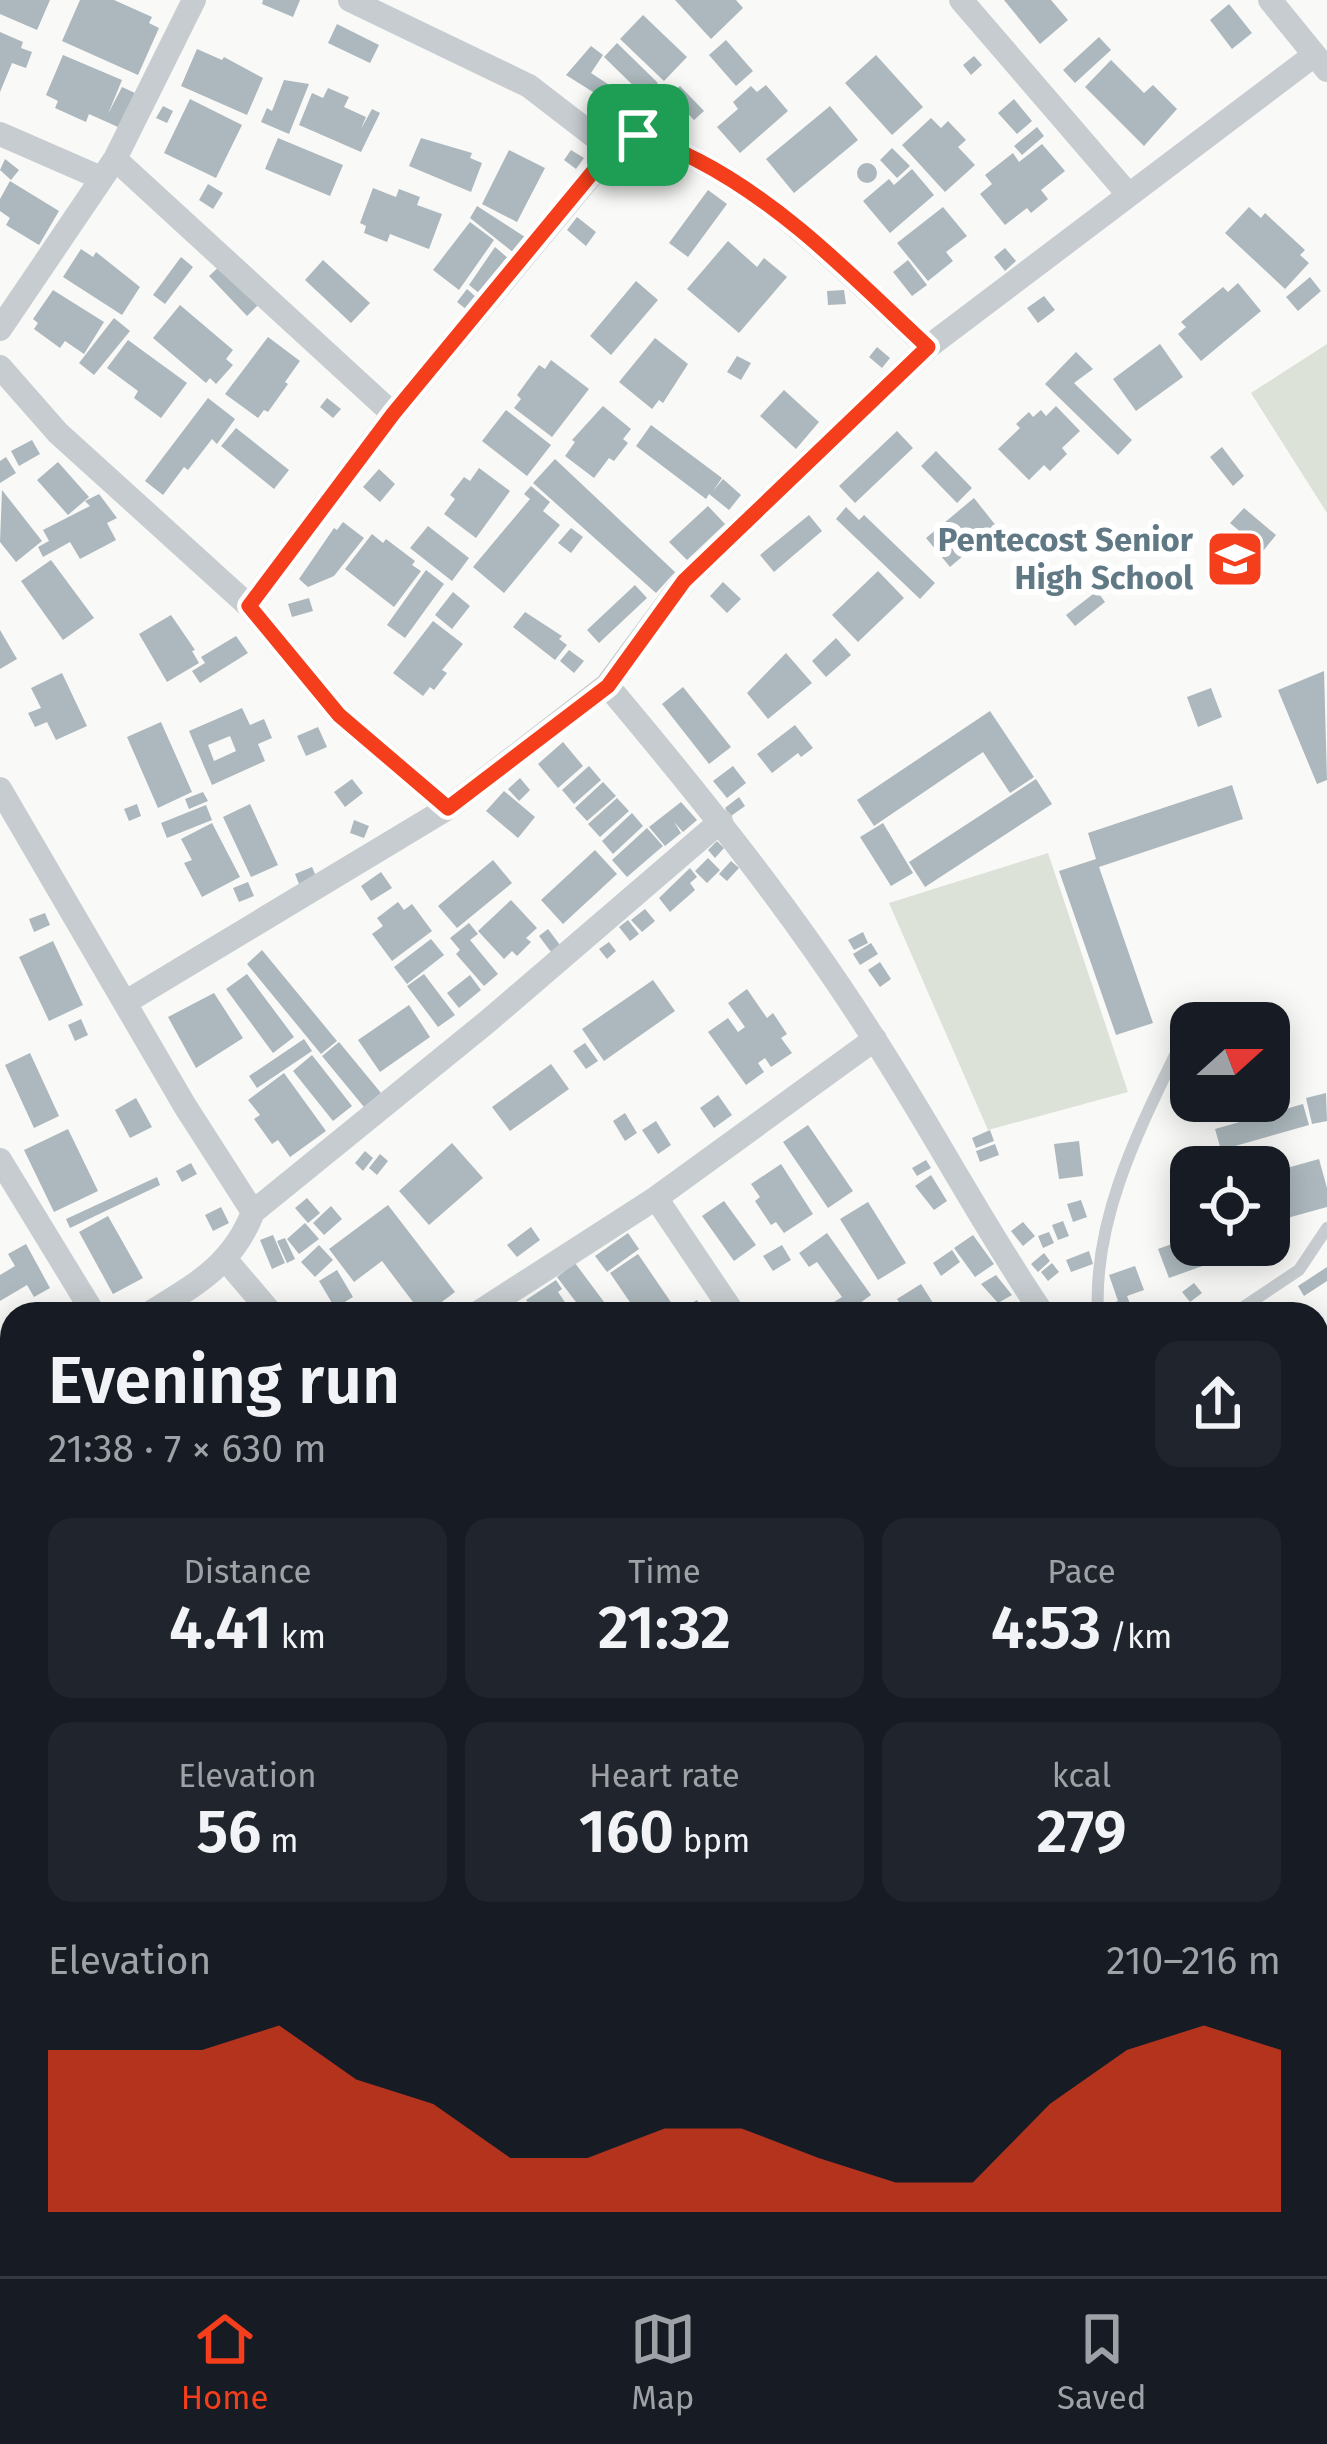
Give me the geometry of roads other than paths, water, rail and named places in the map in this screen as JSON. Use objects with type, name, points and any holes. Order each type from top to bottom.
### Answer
[{"type":"street","points":[[0,329],[108,168],[194,0]]},
{"type":"street","points":[[350,0],[529,86],[611,150]]},
{"type":"street","points":[[961,0],[1128,194]]},
{"type":"street","points":[[126,1002],[448,808],[608,686],[684,581],[928,347],[1128,194],[1320,63],[1270,0]]},
{"type":"street","points":[[0,134],[108,168],[393,414]]},
{"type":"street","points":[[249,606],[393,414],[611,150],[638,135],[660,139],[742,183],[817,243],[928,347]]},
{"type":"street","points":[[0,367],[58,433],[249,606],[339,715],[448,808]]},
{"type":"street","points":[[608,686],[721,821],[806,935],[1035,1302]]},
{"type":"street","points":[[0,789],[185,1106],[253,1211]]},
{"type":"street","points":[[165,1302],[226,1260],[243,1237],[253,1211],[487,1022],[721,821]]},
{"type":"street","points":[[495,1302],[656,1198],[874,1039]]},
{"type":"street","points":[[0,1160],[87,1302]]},
{"type":"street","points":[[656,1198],[726,1302]]},
{"type":"street","points":[[226,1260],[262,1302]]},
{"type":"lane","points":[[1099,1302],[1111,1204],[1170,1066]]},
{"type":"lane","points":[[1251,1302],[1299,1270],[1327,1228]]},
{"type":"place","name":"Pentecost Senior High School","points":[[1235,559]]}]
